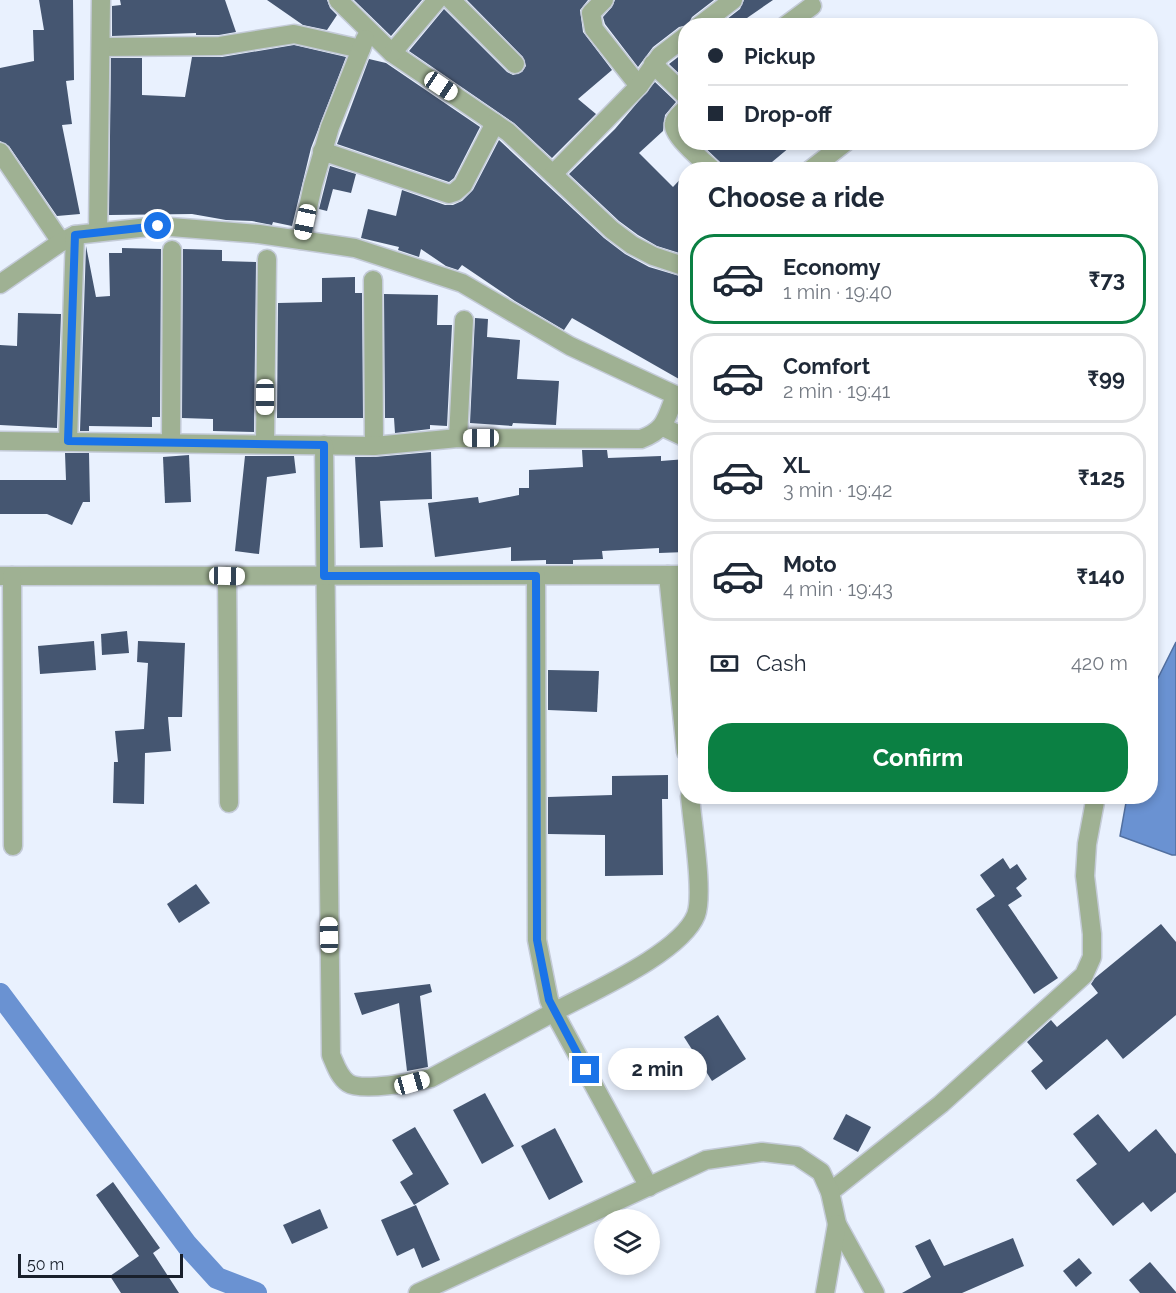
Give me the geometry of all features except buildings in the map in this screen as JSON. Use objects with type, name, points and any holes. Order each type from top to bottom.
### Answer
[{"type":"street","points":[[98,232],[101,0]]},
{"type":"street","points":[[338,0],[368,32],[392,53],[508,132],[612,230],[632,245],[678,264]]},
{"type":"street","points":[[392,53],[436,0]]},
{"type":"street","points":[[451,0],[515,64]]},
{"type":"street","points":[[709,18],[733,0]]},
{"type":"street","points":[[598,2],[591,13],[594,29],[639,86]]},
{"type":"street","points":[[796,18],[812,6]]},
{"type":"street","points":[[302,240],[322,152],[368,32]]},
{"type":"street","points":[[101,47],[220,46],[294,34],[361,49]]},
{"type":"street","points":[[553,174],[639,86],[660,56],[678,42]]},
{"type":"street","points":[[653,64],[678,88]]},
{"type":"street","points":[[678,116],[674,120],[673,127],[678,136]]},
{"type":"street","points":[[322,152],[449,194],[463,185],[495,123]]},
{"type":"street","points":[[692,150],[705,162]]},
{"type":"street","points":[[820,162],[836,150]]},
{"type":"street","points":[[0,152],[68,238],[68,441]]},
{"type":"street","points":[[0,284],[68,238],[98,232],[158,226],[259,234],[355,248],[462,283],[570,346],[678,397]]},
{"type":"street","points":[[171,442],[172,250]]},
{"type":"street","points":[[265,443],[267,259]]},
{"type":"street","points":[[373,280],[374,446]]},
{"type":"street","points":[[458,438],[464,320]]},
{"type":"street","points":[[0,441],[374,446],[458,438],[641,439],[653,435],[663,427],[678,401]]},
{"type":"street","points":[[663,427],[678,434]]},
{"type":"street","points":[[324,445],[331,1055],[338,1072],[348,1083],[360,1087],[412,1083],[431,1078],[662,953],[686,932],[697,914],[699,890],[691,804]]},
{"type":"street","points":[[13,846],[6,576],[677,575],[678,595]]},
{"type":"street","points":[[227,576],[229,803]]},
{"type":"street","points":[[536,576],[537,940],[549,1000],[554,1012],[650,1187]]},
{"type":"street","points":[[830,1192],[941,1104],[1084,975],[1092,957],[1092,934],[1085,876],[1087,844],[1094,804]]},
{"type":"street","points":[[418,1293],[706,1160],[762,1152],[797,1156],[821,1172],[830,1192],[837,1224],[875,1293]]},
{"type":"street","points":[[825,1293],[837,1224]]},
{"type":"water","points":[[1176,642],[1176,855],[1120,836],[1126,804],[1158,804],[1158,678]]},
{"type":"waterway","points":[[0,994],[187,1245],[217,1278],[256,1293]]},
{"type":"route","points":[[158,226],[75,235],[68,441],[324,445],[324,576],[536,576],[537,940],[549,1000],[586,1070]]}]
